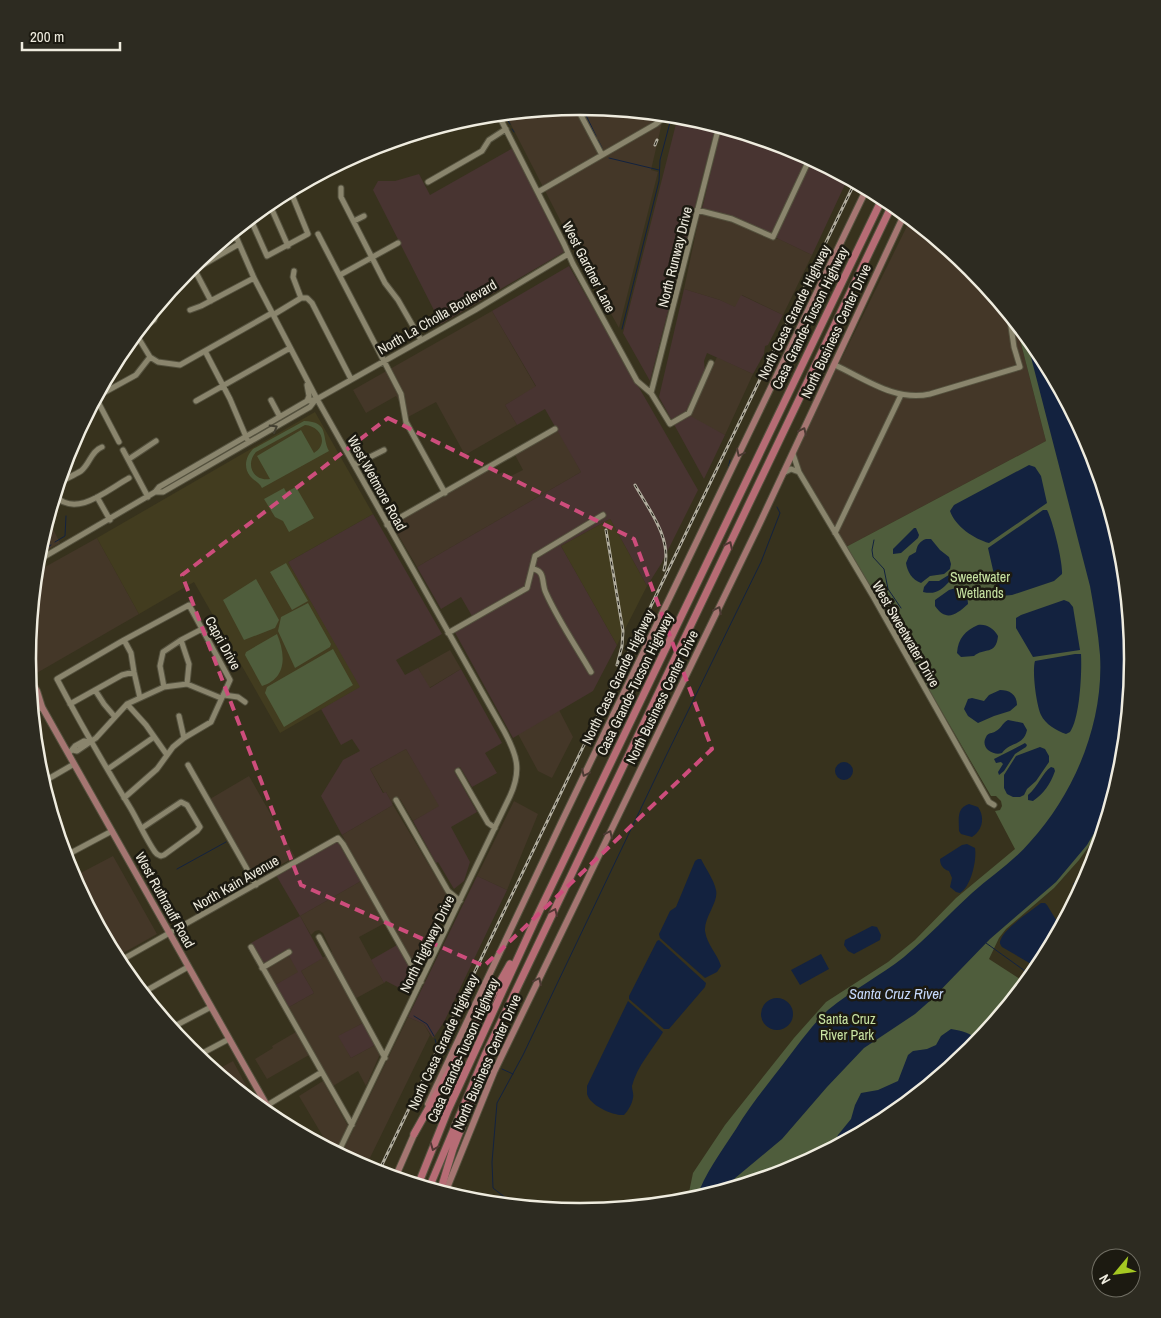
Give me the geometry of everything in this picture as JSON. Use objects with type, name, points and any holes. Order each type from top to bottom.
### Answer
[{"type":"highway","name":"Casa Grande-Tucson Highway","points":[[421,1179],[448,1110],[533,925],[879,203]]},
{"type":"highway","name":"Casa Grande-Tucson Highway","points":[[431,1182],[461,1110],[507,1010],[890,211]]},
{"type":"highway","points":[[414,1134],[533,925]]},
{"type":"highway","points":[[442,1185],[453,1149],[507,1010]]},
{"type":"main road","name":"North Casa Grande Highway","points":[[398,1171],[558,830],[864,195]]},
{"type":"main road","name":"North Business Center Drive","points":[[448,1187],[494,1072],[835,365],[901,219]]},
{"type":"main road","name":"West Ruthrauff Road","points":[[37,691],[42,707],[71,752],[74,764],[229,1039],[259,1098]]},
{"type":"main road","name":"West Ruthrauff Road","points":[[38,704],[42,707]]},
{"type":"street","points":[[581,115],[602,155]]},
{"type":"street","name":"West Gardner Lane","points":[[501,120],[573,264],[637,381],[651,393],[670,424],[688,413],[711,363]]},
{"type":"street","points":[[538,192],[660,120]]},
{"type":"street","points":[[428,182],[482,151],[489,140],[506,129]]},
{"type":"street","name":"North Runway Drive","points":[[651,393],[717,132]]},
{"type":"street","points":[[698,210],[732,219],[773,236],[807,164]]},
{"type":"street","points":[[340,188],[341,197],[385,283],[398,300],[421,340]]},
{"type":"street","points":[[253,224],[267,256],[308,234],[293,197]]},
{"type":"street","points":[[272,210],[288,246]]},
{"type":"street","points":[[354,221],[364,216]]},
{"type":"street","points":[[318,234],[400,394],[406,422],[445,492]]},
{"type":"street","name":"West Wetmore Road","points":[[236,238],[254,278],[317,399],[510,742]]},
{"type":"street","points":[[340,275],[398,243]]},
{"type":"street","points":[[215,257],[239,244]]},
{"type":"street","name":"North La Cholla Boulevard","points":[[47,556],[148,497],[159,486],[310,407],[317,399],[475,310],[568,254]]},
{"type":"street","points":[[558,260],[573,264]]},
{"type":"street","points":[[294,271],[293,277],[301,298]]},
{"type":"street","points":[[196,274],[211,301]]},
{"type":"street","points":[[190,310],[199,308],[254,278]]},
{"type":"street","points":[[141,339],[150,357],[158,362],[180,366],[301,298],[306,297],[311,300],[351,379]]},
{"type":"street","points":[[835,365],[901,395],[920,396],[930,394],[1020,367],[1011,327]]},
{"type":"street","points":[[196,401],[290,348]]},
{"type":"street","points":[[205,351],[247,439]]},
{"type":"street","points":[[106,392],[136,375],[150,357]]},
{"type":"street","points":[[307,380],[309,396],[307,401]]},
{"type":"street","points":[[835,533],[901,395]]},
{"type":"street","name":"North La Cholla Boulevard","points":[[247,439],[307,401],[317,399]]},
{"type":"street","points":[[271,400],[280,417]]},
{"type":"street","points":[[99,405],[119,442]]},
{"type":"street","points":[[388,525],[555,429]]},
{"type":"street","points":[[129,459],[156,441]]},
{"type":"street","points":[[67,478],[81,470],[96,450],[102,447]]},
{"type":"street","points":[[123,450],[148,497]]},
{"type":"street","points":[[354,465],[384,450]]},
{"type":"street","name":"West Sweetwater Drive","points":[[793,452],[794,461],[799,472],[874,598],[988,802],[994,805]]},
{"type":"street","points":[[783,473],[791,469],[799,472]]},
{"type":"street","points":[[64,504],[83,504],[129,478]]},
{"type":"street","points":[[97,497],[110,520]]},
{"type":"street","points":[[60,501],[64,504],[65,511]]},
{"type":"street","points":[[448,633],[527,588],[535,556],[603,515]]},
{"type":"street","points":[[828,521],[839,522]]},
{"type":"street","points":[[532,569],[538,569],[541,573],[543,586],[552,604],[591,672]]},
{"type":"street","name":"Capri Drive","points":[[124,640],[189,604],[230,680],[211,722],[184,738],[167,755],[157,769],[124,798]]},
{"type":"street","points":[[164,687],[160,666],[163,652],[202,629]]},
{"type":"street","points":[[140,698],[132,653],[124,640],[57,679],[90,741],[158,856],[164,855],[201,828],[184,802],[142,828]]},
{"type":"street","points":[[181,640],[189,664],[187,684]]},
{"type":"street","points":[[70,704],[122,674],[134,672]]},
{"type":"street","points":[[71,752],[75,746],[96,738],[127,704],[164,687],[187,684],[223,696],[238,697],[245,702]]},
{"type":"street","points":[[95,690],[114,717]]},
{"type":"street","points":[[127,704],[167,755]]},
{"type":"street","points":[[39,709],[42,707]]},
{"type":"street","points":[[179,716],[184,738]]},
{"type":"street","points":[[108,770],[154,736]]},
{"type":"street","name":"North Highway Drive","points":[[341,1147],[514,788],[517,777],[517,761],[510,742]]},
{"type":"street","points":[[50,778],[74,764]]},
{"type":"street","points":[[188,764],[256,885]]},
{"type":"street","points":[[458,771],[488,823],[495,828]]},
{"type":"street","points":[[396,800],[448,890],[460,901]]},
{"type":"street","points":[[72,852],[112,831]]},
{"type":"street","name":"North Kain Avenue","points":[[126,958],[338,838],[421,982]]},
{"type":"street","points":[[319,937],[385,1058]]},
{"type":"street","points":[[251,947],[352,1125]]},
{"type":"street","points":[[262,968],[289,952]]},
{"type":"street","points":[[149,989],[188,967]]},
{"type":"street","points":[[177,1025],[211,1007]]},
{"type":"street","points":[[205,1052],[229,1039]]},
{"type":"street","points":[[267,1104],[322,1072]]},
{"type":"highlighted area","points":[[388,418],[634,539],[712,749],[484,966],[301,885],[182,575]]},
{"type":"shaded area","points":[[580,115],[616,116],[662,121],[651,170],[658,172],[619,328],[576,251],[508,119]]},
{"type":"shaded area","points":[[676,123],[714,131],[650,381],[623,333]]},
{"type":"shaded area","points":[[720,133],[789,156],[845,184],[812,255],[739,220],[702,209]]},
{"type":"shaded area","points":[[513,148],[564,252],[441,324],[373,190],[378,181],[395,181],[419,174],[430,195]]},
{"type":"shaded area","points":[[700,213],[739,224],[769,238],[779,239],[812,255],[783,315],[742,295],[736,308],[720,300],[684,289]]},
{"type":"shaded area","points":[[908,224],[965,274],[990,300],[1020,339],[1046,441],[846,547],[800,467],[795,457],[796,451]]},
{"type":"shaded area","points":[[569,266],[698,490],[661,564],[647,586],[610,519],[561,546],[617,645],[593,691],[513,738],[452,627],[472,616],[461,597],[441,609],[417,567],[581,472],[545,409],[517,425],[505,405],[536,386],[492,311]]},
{"type":"shaded area","points":[[684,289],[720,300],[735,307],[741,295],[783,315],[768,345],[765,346],[764,354],[753,374],[707,353],[704,361],[705,371],[685,413],[725,435],[704,479],[659,397]]},
{"type":"shaded area","points":[[492,311],[536,387],[505,405],[517,425],[465,455],[436,402],[408,417],[396,396],[366,413],[353,390]]},
{"type":"shaded area","points":[[717,357],[753,374],[725,435],[689,417]]},
{"type":"shaded area","points":[[315,412],[373,514],[288,562],[360,687],[280,733],[194,582],[139,614],[97,538]]},
{"type":"shaded area","points":[[556,426],[581,472],[417,567],[390,521],[492,463],[498,474],[503,472],[507,478],[523,470],[513,451]]},
{"type":"shaded area","points":[[373,514],[442,634],[396,660],[405,675],[418,668],[430,688],[461,669],[502,743],[485,753],[497,773],[472,787],[460,767],[454,771],[477,812],[451,827],[470,862],[464,881],[454,889],[438,862],[436,863],[413,821],[439,806],[406,749],[370,769],[383,793],[386,792],[393,805],[342,835],[321,796],[343,760],[360,751],[352,739],[341,745],[321,709],[359,687],[288,562]]},
{"type":"shaded area","points":[[610,519],[647,586],[617,645],[561,546]]},
{"type":"shaded area","points":[[53,528],[60,543],[48,550]]},
{"type":"shaded area","points":[[97,538],[139,614],[36,673],[37,623],[45,567]]},
{"type":"shaded area","points":[[450,650],[461,669],[429,688],[418,668]]},
{"type":"shaded area","points":[[559,710],[573,737],[552,778],[538,771],[518,734]]},
{"type":"shaded area","points":[[406,749],[440,806],[413,821],[400,799],[392,803],[370,769]]},
{"type":"shaded area","points":[[249,776],[295,857],[255,879],[210,799]]},
{"type":"shaded area","points":[[514,801],[538,814],[507,890],[477,876]]},
{"type":"shaded area","points":[[393,805],[451,902],[419,975],[342,835]]},
{"type":"shaded area","points":[[337,841],[361,881],[300,916],[276,875]]},
{"type":"shaded area","points":[[113,856],[157,934],[123,953],[92,900],[81,873]]},
{"type":"shaded area","points":[[477,876],[507,890],[444,1022],[433,1038],[424,1024],[408,1017]]},
{"type":"shaded area","points":[[361,881],[385,923],[359,937],[384,983],[351,1001],[363,1023],[339,1036],[351,1058],[375,1045],[380,1054],[366,1086],[358,1071],[333,1086],[289,1007],[314,993],[301,971],[332,952],[323,933],[319,930],[311,935],[300,916]]},
{"type":"shaded area","points":[[300,916],[323,958],[301,971],[314,993],[289,1007],[275,985],[298,972],[286,950],[263,964],[251,943]]},
{"type":"shaded area","points":[[397,945],[416,979],[409,993],[386,981],[384,983],[371,960]]},
{"type":"shaded area","points":[[289,956],[299,972],[275,985],[266,969]]},
{"type":"shaded area","points":[[408,1017],[424,1024],[430,1035],[369,1160],[344,1149]]},
{"type":"shaded area","points":[[363,1023],[375,1045],[351,1058],[338,1036]]},
{"type":"shaded area","points":[[296,1032],[309,1055],[267,1079],[255,1059],[273,1048],[272,1046]]},
{"type":"shaded area","points":[[233,1061],[249,1091],[222,1068]]},
{"type":"shaded area","points":[[323,1081],[348,1126],[339,1146],[324,1139],[299,1096]]},
{"type":"green space","points":[[1020,339],[1052,387],[1069,418],[1083,451],[1096,484],[1106,518],[1120,588],[1124,623],[1124,695],[1114,765],[1094,839],[1079,860],[1054,888],[1006,929],[999,938],[989,959],[1020,979],[990,1018],[939,1068],[883,1112],[821,1147],[789,1162],[755,1174],[689,1193],[693,1173],[725,1125],[794,1038],[826,1002],[888,962],[915,940],[956,898],[1015,849],[995,811],[1000,810],[1002,806],[1001,801],[996,796],[991,796],[846,547],[1046,441]]},
{"type":"green space","points":[[304,421],[318,424],[321,427],[329,451],[262,488],[250,476],[246,465],[247,458],[253,449]],"holes":[[[305,425],[311,426],[321,436],[322,440],[319,449],[314,453],[301,430],[257,456],[270,479],[259,478],[255,475],[252,471],[251,462],[256,452]]]},
{"type":"green space","points":[[296,487],[314,518],[289,532],[283,521],[275,517],[264,499],[284,488],[286,492]]},
{"type":"green space","points":[[286,563],[308,601],[292,610],[270,572]]},
{"type":"green space","points":[[256,579],[279,620],[275,628],[244,640],[223,600]]},
{"type":"green space","points":[[308,603],[331,644],[330,647],[295,668],[278,631],[281,617]]},
{"type":"green space","points":[[277,634],[283,657],[280,671],[270,682],[262,686],[245,655],[246,652]]},
{"type":"green space","points":[[333,649],[353,685],[284,727],[265,693],[267,687]]},
{"type":"water","name":"Santa Cruz River","points":[[1030,353],[1069,418],[1096,484],[1106,518],[1120,588],[1124,623],[1124,695],[1114,765],[1098,826],[1087,845],[1056,882],[990,939],[915,1014],[864,1048],[782,1139],[732,1181],[700,1190],[719,1154],[747,1112],[816,1022],[837,1003],[904,957],[922,942],[972,893],[1023,849],[1046,823],[1060,802],[1073,779],[1083,755],[1097,706],[1100,655],[1090,586]]},
{"type":"water","points":[[1029,465],[1035,467],[1041,476],[1047,503],[989,543],[971,535],[952,517],[950,511],[954,505]]},
{"type":"water","points":[[1043,510],[1047,510],[1052,523],[1062,574],[1054,581],[1012,595],[1001,596],[998,592],[988,548]]},
{"type":"water","points":[[916,528],[919,535],[918,538],[901,553],[893,554],[893,549]]},
{"type":"water","points":[[926,539],[931,539],[949,557],[951,564],[950,569],[944,574],[930,576],[921,583],[911,575],[906,563],[909,556],[916,552],[919,544]]},
{"type":"water","points":[[952,573],[956,579],[953,582],[950,581],[935,592],[923,592],[924,587],[929,581],[939,581]]},
{"type":"water","points":[[959,587],[967,593],[968,604],[955,614],[943,614],[935,606],[935,600],[949,590]]},
{"type":"water","points":[[1064,600],[1073,607],[1080,650],[1033,657],[1016,628],[1016,618]]},
{"type":"water","points":[[978,625],[987,626],[996,633],[998,636],[995,646],[974,656],[961,657],[957,653],[961,639],[969,630]]},
{"type":"water","points":[[1081,654],[1080,694],[1073,725],[1070,732],[1066,734],[1052,727],[1041,715],[1036,695],[1034,665],[1035,661]]},
{"type":"water","points":[[1000,690],[1012,693],[1016,698],[1017,705],[1010,711],[978,723],[968,716],[964,709],[968,699],[984,701],[989,695]]},
{"type":"water","points":[[1008,720],[1023,723],[1027,730],[1023,739],[1005,749],[1002,753],[991,752],[985,745],[987,735],[998,730]]},
{"type":"water","points":[[1025,743],[1026,747],[1015,754],[1004,771],[999,775],[998,772],[1003,764],[1001,762],[996,763],[994,759]]},
{"type":"water","points":[[1040,747],[1045,749],[1049,756],[1049,762],[1036,781],[1020,797],[1013,797],[1007,794],[1004,788],[1004,775],[1016,756]]},
{"type":"water","points":[[844,762],[850,765],[853,771],[850,777],[844,780],[838,777],[835,771],[838,765]]},
{"type":"water","points":[[1051,767],[1055,771],[1046,788],[1033,801],[1028,800],[1028,795]]},
{"type":"water","points":[[969,804],[978,807],[982,815],[981,827],[972,837],[961,834],[959,831],[960,811]]},
{"type":"water","points":[[967,844],[975,848],[975,859],[970,879],[964,890],[960,893],[950,887],[952,878],[949,871],[942,866],[940,859],[962,845]]},
{"type":"water","points":[[701,859],[712,878],[716,890],[715,900],[705,926],[705,931],[721,966],[717,972],[705,978],[660,938],[659,934],[670,911],[676,907],[695,861]]},
{"type":"water","points":[[1078,878],[1073,891],[1073,884]]},
{"type":"water","points":[[1041,903],[1045,903],[1057,922],[1031,964],[1000,944],[1003,935]]},
{"type":"water","points":[[872,926],[877,927],[881,935],[880,940],[854,954],[848,951],[844,945],[845,940]]},
{"type":"water","points":[[659,940],[706,983],[705,987],[669,1029],[664,1029],[629,999]]},
{"type":"water","points":[[821,954],[829,969],[800,985],[791,970]]},
{"type":"water","points":[[777,998],[783,999],[788,1003],[792,1008],[792,1020],[788,1025],[783,1029],[777,1030],[771,1029],[766,1025],[762,1020],[761,1014],[762,1008],[766,1003],[771,999]]},
{"type":"water","points":[[628,1001],[663,1032],[634,1079],[632,1086],[633,1098],[630,1107],[624,1115],[620,1115],[597,1106],[587,1094],[587,1086]]},
{"type":"water","points":[[951,1029],[963,1031],[973,1036],[912,1091],[883,1112],[836,1139],[851,1119],[861,1093],[878,1090],[898,1081],[908,1055],[913,1051],[927,1049],[936,1045],[941,1036]]},
{"type":"waterway","points":[[586,115],[596,136]]},
{"type":"waterway","points":[[507,119],[510,124]]},
{"type":"waterway","points":[[622,329],[659,181],[660,160],[670,122]]},
{"type":"waterway","points":[[598,140],[602,148]]},
{"type":"waterway","points":[[609,158],[659,170]]},
{"type":"waterway","points":[[728,469],[730,460]]},
{"type":"waterway","points":[[507,1199],[493,1188],[492,1162],[497,1103],[523,1055],[761,562],[780,513],[777,507]]},
{"type":"waterway","points":[[55,542],[65,536],[66,516]]},
{"type":"waterway","points":[[874,540],[873,557],[884,569],[888,589],[901,608]]},
{"type":"waterway","points":[[177,869],[226,842]]},
{"type":"waterway","points":[[986,943],[1026,971]]},
{"type":"waterway","points":[[414,1016],[427,1024],[434,1036]]},
{"type":"waterway","points":[[435,1039],[436,1043]]},
{"type":"waterway","points":[[446,1048],[450,1050]]},
{"type":"waterway","points":[[502,1069],[513,1074]]},
{"type":"railway","points":[[655,145],[657,140]]},
{"type":"railway","points":[[382,1165],[852,188]]},
{"type":"railway","points":[[635,485],[653,515],[662,536],[666,558],[664,570]]},
{"type":"railway","points":[[606,530],[623,631],[622,646],[617,665]]},
{"type":"park label","name":"Sweetwater Wetlands","points":[[980,586]]},
{"type":"park label","name":"Santa Cruz River Park","points":[[847,1028]]}]
